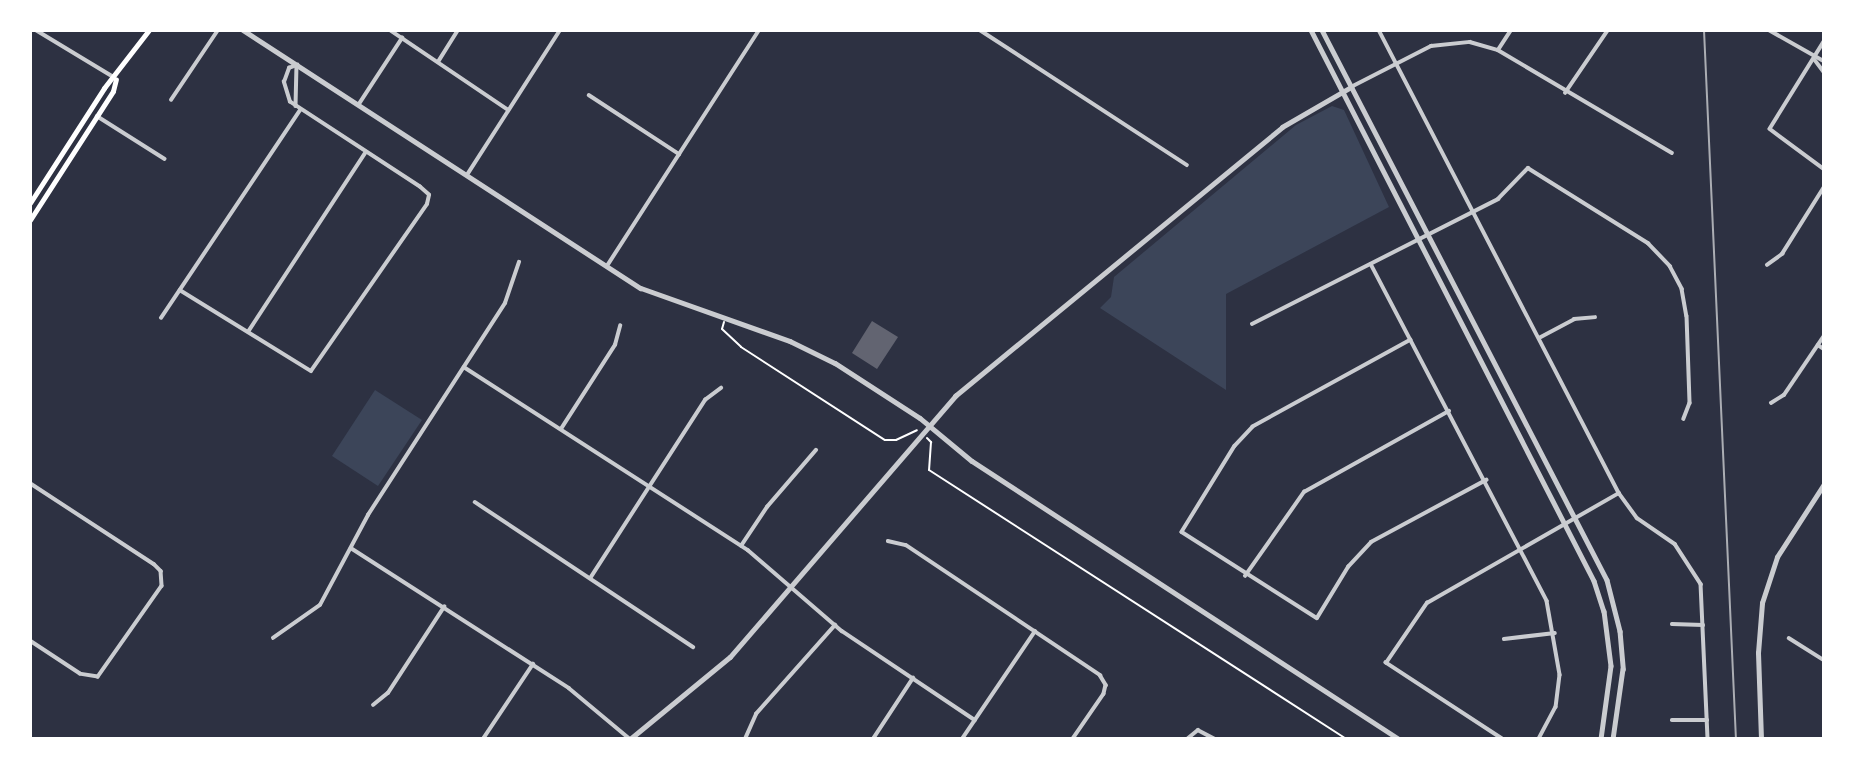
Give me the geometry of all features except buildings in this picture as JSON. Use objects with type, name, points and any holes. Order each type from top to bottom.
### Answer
[{"type":"main road","points":[[30,220],[149,30]]},
{"type":"main road","points":[[30,203],[104,89],[116,79]]},
{"type":"street","points":[[36,30],[116,79]]},
{"type":"street","points":[[171,100],[218,30]]},
{"type":"street","points":[[243,30],[656,295],[814,352],[930,426],[972,461],[1399,739]]},
{"type":"street","points":[[390,30],[507,109]]},
{"type":"street","points":[[438,62],[458,30]]},
{"type":"street","points":[[467,176],[507,109],[561,30]]},
{"type":"street","points":[[607,266],[759,30]]},
{"type":"street","points":[[980,30],[1187,165]]},
{"type":"street","points":[[1311,30],[1594,581],[1608,633],[1611,686],[1601,739]]},
{"type":"street","points":[[1322,30],[1426,236],[1578,519],[1607,580],[1620,631],[1622,688],[1613,739]]},
{"type":"street","points":[[1379,30],[1619,493],[1637,518],[1689,559],[1701,584],[1708,739]]},
{"type":"street","points":[[1498,50],[1511,30]]},
{"type":"street","points":[[1565,93],[1608,30]]},
{"type":"street","points":[[1769,30],[1814,58],[1824,61]]},
{"type":"street","points":[[358,106],[402,38]]},
{"type":"street","points":[[351,548],[586,700],[630,739],[730,657],[974,379],[1273,134],[1342,91],[1395,63],[1448,41],[1498,50],[1565,93],[1672,153]]},
{"type":"street","points":[[1824,42],[1770,129],[1824,169]]},
{"type":"street","points":[[1814,58],[1824,72]]},
{"type":"street","points":[[296,106],[297,65]]},
{"type":"street","points":[[180,290],[300,368],[311,371],[317,366],[429,195],[300,110],[287,97],[284,82],[289,68],[297,65]]},
{"type":"street","points":[[589,95],[679,154]]},
{"type":"street","points":[[161,318],[300,110]]},
{"type":"street","points":[[97,116],[164,159]]},
{"type":"street","points":[[248,332],[366,152]]},
{"type":"street","points":[[1252,324],[1498,199],[1528,168],[1648,243],[1670,266],[1682,289],[1687,316],[1690,403],[1684,419]]},
{"type":"street","points":[[1767,265],[1782,254],[1824,187]]},
{"type":"street","points":[[273,638],[316,611],[368,515],[505,303],[519,262]]},
{"type":"street","points":[[1371,264],[1547,601],[1555,633],[1560,675],[1556,707],[1539,739]]},
{"type":"street","points":[[1539,338],[1574,319],[1595,317]]},
{"type":"street","points":[[561,429],[615,345],[620,326]]},
{"type":"street","points":[[1771,403],[1784,395],[1824,336]]},
{"type":"street","points":[[1411,340],[1253,427],[1235,446],[1183,524],[1187,539],[1307,616],[1317,618],[1348,567],[1371,542],[1486,480]]},
{"type":"street","points":[[1818,345],[1824,349]]},
{"type":"street","points":[[464,367],[741,546],[835,625],[975,720]]},
{"type":"street","points":[[591,577],[705,400],[721,388]]},
{"type":"street","points":[[1245,576],[1304,492],[1449,411]]},
{"type":"street","points":[[741,546],[766,507],[816,450]]},
{"type":"street","points":[[30,483],[161,571],[162,586],[98,677],[80,674],[30,641]]},
{"type":"street","points":[[1761,739],[1758,653],[1762,603],[1777,558],[1824,484]]},
{"type":"street","points":[[1502,739],[1386,663],[1427,603],[1578,519],[1619,493]]},
{"type":"street","points":[[475,502],[692,647]]},
{"type":"street","points":[[888,541],[905,545],[1100,675],[1106,685],[1073,739]]},
{"type":"street","points":[[373,705],[387,693],[444,607]]},
{"type":"street","points":[[1672,624],[1703,625]]},
{"type":"street","points":[[745,739],[756,714],[835,625]]},
{"type":"street","points":[[962,739],[1035,631]]},
{"type":"street","points":[[1504,639],[1555,633]]},
{"type":"street","points":[[1789,638],[1824,660]]},
{"type":"street","points":[[483,739],[533,664]]},
{"type":"street","points":[[873,739],[913,678]]},
{"type":"street","points":[[1672,720],[1707,720]]},
{"type":"street","points":[[1188,739],[1198,730],[1215,739]]},
{"type":"path","points":[[725,320],[722,329],[741,347],[885,440],[896,440],[917,430],[931,442],[929,470],[1347,739]]},
{"type":"shaded area","points":[[1332,106],[1344,110],[1389,207],[1226,294],[1226,390],[1100,308],[1111,297],[1114,277],[1296,125]]},
{"type":"shaded area","points":[[375,390],[422,420],[378,486],[332,456]]},
{"type":"railway","points":[[1704,30],[1736,739]]}]
